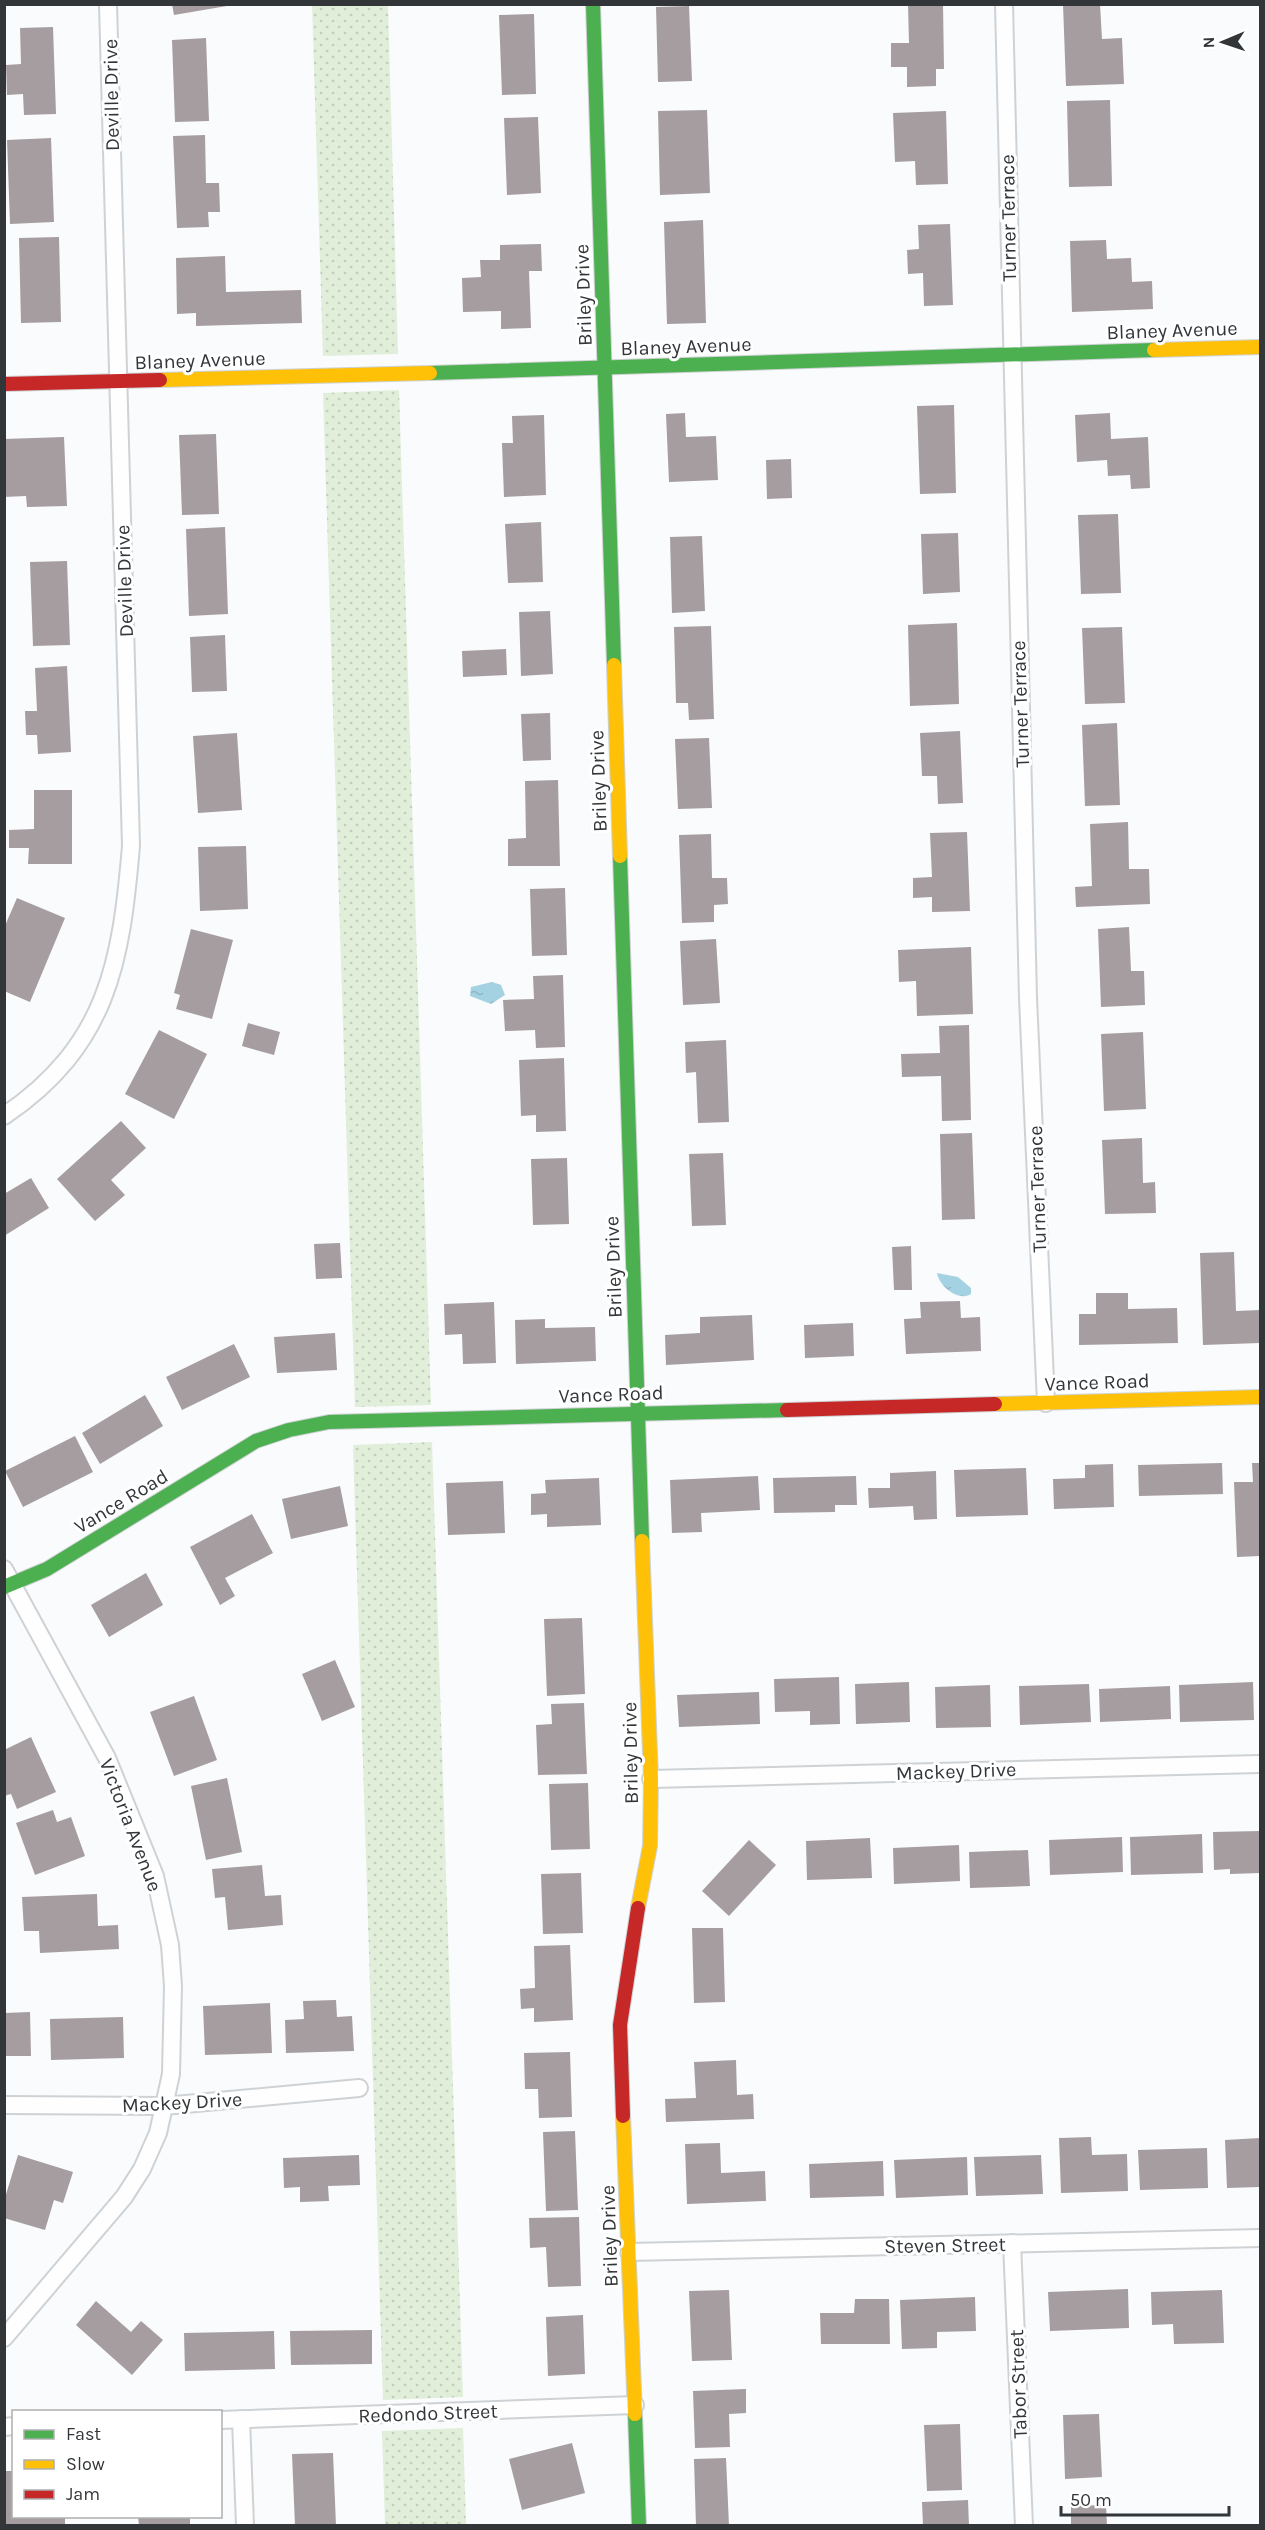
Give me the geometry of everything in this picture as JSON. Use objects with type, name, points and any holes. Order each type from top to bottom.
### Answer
[{"type":"street","name":"Deville Drive","points":[[4,1116],[54,1076],[81,1042],[101,1004],[114,966],[124,922],[131,846],[108,4]]},
{"type":"street","name":"Briley Drive","points":[[593,4],[637,1413],[651,1779],[650,1846],[628,1961],[620,2025],[639,2526]]},
{"type":"street","name":"Turner Terrace","points":[[1004,4],[1010,354],[1028,998],[1046,1403]]},
{"type":"street","name":"Blaney Avenue","points":[[4,384],[604,368],[1260,346]]},
{"type":"street","name":"Vance Road","points":[[7,1580],[47,1569],[256,1441],[289,1430],[329,1422],[1260,1397]]},
{"type":"street","name":"Victoria Avenue","points":[[4,2338],[124,2197],[142,2169],[158,2133],[171,2074],[173,1986],[170,1945],[155,1876],[107,1758],[7,1580]]},
{"type":"street","name":"Mackey Drive","points":[[651,1779],[1260,1764]]},
{"type":"street","name":"Mackey Drive","points":[[4,2105],[164,2106],[359,2088]]},
{"type":"street","name":"Steven Street","points":[[629,2252],[1260,2238]]},
{"type":"street","name":"Tabor Street","points":[[1012,2243],[1024,2526]]},
{"type":"street","name":"Redondo Street","points":[[222,2420],[635,2405]]},
{"type":"street","points":[[241,2419],[246,2526]]},
{"type":"green space","points":[[312,5],[388,5],[398,354],[323,356]]},
{"type":"green space","points":[[399,390],[431,1405],[355,1407],[323,393]]},
{"type":"green space","points":[[432,1442],[463,2397],[383,2400],[353,1445]]},
{"type":"green space","points":[[463,2428],[466,2525],[385,2525],[382,2431]]},
{"type":"water","points":[[492,982],[501,985],[505,995],[491,1004],[470,996],[471,987]]},
{"type":"water","points":[[937,1273],[958,1277],[971,1288],[971,1294],[960,1296],[950,1291],[941,1283]]},
{"type":"building","points":[[172,4],[227,4],[227,6],[174,15]]},
{"type":"building","points":[[908,4],[943,4],[944,69],[936,69],[936,86],[907,87],[907,67],[891,67],[891,43],[909,43]]},
{"type":"building","points":[[1063,4],[1100,4],[1102,39],[1122,38],[1124,84],[1066,86]]},
{"type":"building","points":[[689,6],[692,81],[658,82],[656,7]]},
{"type":"building","points":[[534,14],[536,94],[502,95],[499,15]]},
{"type":"building","points":[[53,27],[56,114],[24,115],[23,94],[7,95],[6,65],[21,64],[20,28]]},
{"type":"building","points":[[206,38],[209,121],[175,122],[172,40]]},
{"type":"building","points":[[1110,100],[1112,186],[1069,187],[1067,101]]},
{"type":"building","points":[[707,110],[710,193],[660,195],[658,111]]},
{"type":"building","points":[[946,111],[948,184],[916,185],[915,161],[895,162],[893,113]]},
{"type":"building","points":[[538,117],[541,193],[507,195],[504,118]]},
{"type":"building","points":[[205,135],[206,183],[219,183],[220,212],[208,212],[209,227],[177,228],[173,136]]},
{"type":"building","points":[[51,138],[54,222],[10,224],[7,140]]},
{"type":"building","points":[[703,220],[706,323],[667,324],[664,222]]},
{"type":"building","points":[[950,224],[953,305],[924,306],[923,273],[908,274],[907,250],[919,249],[918,225]]},
{"type":"building","points":[[59,237],[61,322],[21,323],[19,238]]},
{"type":"building","points":[[1106,240],[1107,259],[1131,258],[1132,282],[1152,281],[1153,309],[1072,312],[1070,241]]},
{"type":"building","points":[[541,244],[542,271],[529,271],[531,328],[501,329],[501,311],[463,312],[462,278],[481,277],[480,260],[500,260],[500,245]]},
{"type":"building","points":[[225,256],[226,292],[301,290],[302,323],[196,326],[196,313],[177,314],[176,258]]},
{"type":"building","points":[[954,405],[956,493],[920,494],[917,406]]},
{"type":"building","points":[[685,413],[686,437],[716,436],[718,480],[669,482],[666,414]]},
{"type":"building","points":[[1110,413],[1111,439],[1148,437],[1150,488],[1131,489],[1130,475],[1108,476],[1107,460],[1077,462],[1075,415]]},
{"type":"building","points":[[544,415],[546,495],[504,497],[502,443],[513,443],[512,416]]},
{"type":"building","points":[[216,434],[219,514],[182,515],[179,435]]},
{"type":"building","points":[[64,437],[67,506],[27,507],[26,496],[4,497],[4,439]]},
{"type":"building","points":[[791,459],[792,498],[767,499],[766,460]]},
{"type":"building","points":[[1118,514],[1121,593],[1081,594],[1078,515]]},
{"type":"building","points":[[541,522],[543,582],[508,583],[505,524]]},
{"type":"building","points":[[225,527],[228,614],[189,616],[186,529]]},
{"type":"building","points":[[958,533],[960,592],[923,594],[921,534]]},
{"type":"building","points":[[702,536],[705,611],[672,613],[670,537]]},
{"type":"building","points":[[67,561],[70,645],[33,646],[30,562]]},
{"type":"building","points":[[550,611],[553,674],[521,676],[519,612]]},
{"type":"building","points":[[957,623],[959,704],[910,706],[908,625]]},
{"type":"building","points":[[711,626],[714,719],[689,720],[688,703],[676,703],[674,627]]},
{"type":"building","points":[[1122,627],[1125,703],[1085,704],[1082,628]]},
{"type":"building","points":[[225,635],[227,691],[192,692],[190,637]]},
{"type":"building","points":[[506,649],[507,675],[463,677],[462,651]]},
{"type":"building","points":[[67,666],[71,752],[38,754],[37,735],[26,735],[25,711],[37,711],[35,668]]},
{"type":"building","points":[[550,713],[551,760],[523,761],[521,714]]},
{"type":"building","points":[[1117,723],[1120,805],[1085,806],[1082,725]]},
{"type":"building","points":[[960,731],[963,803],[938,804],[937,776],[922,776],[920,733]]},
{"type":"building","points":[[237,733],[242,810],[198,813],[193,736]]},
{"type":"building","points":[[709,738],[712,808],[678,809],[675,739]]},
{"type":"building","points":[[558,780],[560,866],[508,866],[508,839],[526,838],[525,781]]},
{"type":"building","points":[[34,790],[72,790],[72,864],[28,864],[29,848],[9,848],[9,830],[34,829]]},
{"type":"building","points":[[1128,822],[1129,869],[1149,869],[1150,904],[1076,907],[1075,887],[1092,886],[1090,824]]},
{"type":"building","points":[[967,832],[970,911],[932,912],[932,897],[913,898],[913,878],[932,877],[930,833]]},
{"type":"building","points":[[711,834],[712,878],[727,878],[728,904],[714,905],[714,922],[682,923],[679,835]]},
{"type":"building","points":[[246,846],[248,909],[200,911],[198,847]]},
{"type":"building","points":[[565,888],[567,955],[532,956],[530,889]]},
{"type":"building","points":[[17,898],[65,918],[30,1002],[4,991],[4,928]]},
{"type":"building","points":[[1129,927],[1131,971],[1144,971],[1145,1005],[1101,1007],[1098,929]]},
{"type":"building","points":[[191,929],[233,940],[212,1019],[176,1009],[180,995],[174,993]]},
{"type":"building","points":[[716,939],[720,1003],[683,1005],[680,941]]},
{"type":"building","points":[[971,947],[973,1014],[917,1016],[916,981],[899,982],[898,950]]},
{"type":"building","points":[[563,975],[565,1047],[536,1048],[535,1030],[505,1031],[503,1000],[534,999],[533,976]]},
{"type":"building","points":[[248,1023],[280,1032],[274,1055],[242,1046]]},
{"type":"building","points":[[969,1025],[971,1120],[942,1121],[941,1076],[902,1077],[901,1054],[940,1053],[939,1026]]},
{"type":"building","points":[[159,1030],[207,1054],[174,1119],[125,1094]]},
{"type":"building","points":[[1143,1032],[1146,1109],[1104,1111],[1101,1034]]},
{"type":"building","points":[[726,1040],[729,1122],[698,1123],[696,1072],[686,1073],[685,1042]]},
{"type":"building","points":[[564,1058],[566,1131],[536,1132],[536,1115],[521,1116],[519,1060]]},
{"type":"building","points":[[121,1121],[146,1148],[111,1180],[125,1195],[95,1221],[57,1179]]},
{"type":"building","points":[[972,1133],[975,1219],[942,1220],[940,1134]]},
{"type":"building","points":[[1142,1138],[1143,1183],[1155,1182],[1156,1213],[1105,1214],[1102,1140]]},
{"type":"building","points":[[723,1153],[726,1225],[692,1226],[689,1154]]},
{"type":"building","points":[[567,1158],[569,1224],[533,1225],[531,1159]]},
{"type":"building","points":[[31,1178],[49,1208],[4,1236],[4,1194]]},
{"type":"building","points":[[340,1243],[342,1278],[316,1279],[314,1244]]},
{"type":"building","points":[[911,1246],[912,1290],[894,1290],[892,1247]]},
{"type":"building","points":[[1234,1252],[1236,1311],[1260,1310],[1260,1343],[1203,1345],[1200,1253]]},
{"type":"building","points":[[1096,1293],[1128,1293],[1128,1309],[1177,1308],[1178,1343],[1079,1345],[1079,1314],[1096,1314]]},
{"type":"building","points":[[960,1301],[961,1318],[980,1317],[981,1351],[906,1354],[904,1319],[921,1318],[920,1302]]},
{"type":"building","points":[[494,1302],[496,1363],[463,1364],[462,1334],[445,1335],[444,1304]]},
{"type":"building","points":[[752,1315],[754,1360],[666,1365],[665,1335],[700,1333],[700,1317]]},
{"type":"building","points":[[545,1319],[545,1328],[595,1327],[596,1361],[516,1364],[515,1320]]},
{"type":"building","points":[[853,1323],[854,1356],[805,1358],[804,1325]]},
{"type":"building","points":[[335,1333],[337,1370],[277,1373],[274,1337]]},
{"type":"building","points":[[234,1344],[250,1377],[182,1410],[166,1377]]},
{"type":"building","points":[[145,1395],[163,1426],[100,1464],[82,1433]]},
{"type":"building","points":[[75,1436],[93,1472],[23,1507],[5,1471]]},
{"type":"building","points":[[1222,1463],[1223,1494],[1139,1496],[1138,1465]]},
{"type":"building","points":[[1252,1463],[1260,1463],[1260,1556],[1237,1557],[1234,1482],[1253,1482]]},
{"type":"building","points":[[1113,1464],[1114,1507],[1054,1509],[1053,1479],[1085,1478],[1085,1465]]},
{"type":"building","points":[[1026,1468],[1028,1515],[956,1517],[954,1470]]},
{"type":"building","points":[[936,1471],[937,1519],[914,1520],[913,1506],[869,1508],[868,1488],[890,1488],[890,1473]]},
{"type":"building","points":[[758,1476],[760,1510],[701,1513],[702,1532],[672,1533],[670,1480]]},
{"type":"building","points":[[856,1476],[857,1505],[835,1505],[835,1512],[774,1513],[773,1478]]},
{"type":"building","points":[[599,1478],[601,1525],[547,1527],[547,1514],[531,1515],[531,1494],[546,1493],[545,1480]]},
{"type":"building","points":[[503,1481],[505,1533],[448,1535],[446,1483]]},
{"type":"building","points":[[340,1486],[348,1526],[291,1539],[282,1499]]},
{"type":"building","points":[[252,1514],[273,1553],[225,1578],[235,1596],[220,1605],[190,1547]]},
{"type":"building","points":[[146,1573],[163,1605],[109,1637],[91,1605]]},
{"type":"building","points":[[582,1618],[585,1694],[547,1696],[544,1619]]},
{"type":"building","points":[[335,1660],[355,1707],[322,1721],[302,1674]]},
{"type":"building","points":[[839,1677],[840,1724],[810,1725],[810,1711],[775,1712],[774,1679]]},
{"type":"building","points":[[909,1682],[910,1722],[856,1724],[855,1684]]},
{"type":"building","points":[[1253,1682],[1254,1720],[1180,1722],[1179,1685]]},
{"type":"building","points":[[1089,1684],[1091,1722],[1020,1725],[1019,1686]]},
{"type":"building","points":[[990,1685],[991,1727],[936,1728],[935,1687]]},
{"type":"building","points":[[1170,1686],[1171,1719],[1100,1722],[1099,1689]]},
{"type":"building","points":[[759,1692],[760,1724],[679,1727],[677,1695]]},
{"type":"building","points":[[194,1696],[217,1760],[174,1776],[150,1712]]},
{"type":"building","points":[[584,1703],[587,1774],[538,1775],[536,1725],[552,1724],[551,1704]]},
{"type":"building","points":[[31,1737],[56,1792],[17,1809],[11,1794],[4,1796],[4,1750]]},
{"type":"building","points":[[227,1778],[242,1852],[206,1860],[191,1786]]},
{"type":"building","points":[[588,1783],[590,1849],[551,1850],[549,1784]]},
{"type":"building","points":[[53,1810],[57,1822],[71,1817],[85,1856],[35,1875],[16,1823]]},
{"type":"building","points":[[1260,1831],[1260,1873],[1230,1874],[1230,1869],[1214,1870],[1213,1832]]},
{"type":"building","points":[[1202,1834],[1203,1873],[1131,1875],[1130,1837]]},
{"type":"building","points":[[1122,1837],[1123,1872],[1050,1875],[1049,1840]]},
{"type":"building","points":[[870,1838],[872,1878],[807,1880],[806,1841]]},
{"type":"building","points":[[749,1840],[776,1865],[729,1916],[702,1891]]},
{"type":"building","points":[[959,1845],[960,1881],[894,1884],[893,1848]]},
{"type":"building","points":[[1028,1850],[1030,1886],[970,1888],[969,1852]]},
{"type":"building","points":[[262,1865],[265,1896],[281,1895],[283,1925],[228,1930],[225,1897],[215,1898],[212,1869]]},
{"type":"building","points":[[581,1873],[583,1933],[543,1934],[541,1874]]},
{"type":"building","points":[[97,1894],[98,1926],[118,1925],[119,1949],[40,1953],[39,1931],[24,1931],[22,1897]]},
{"type":"building","points":[[692,1928],[723,1928],[725,2002],[694,2003]]},
{"type":"building","points":[[570,1945],[573,2020],[534,2022],[534,2008],[521,2009],[520,1989],[535,1988],[534,1946]]},
{"type":"building","points":[[336,2000],[337,2017],[352,2016],[354,2051],[286,2053],[285,2020],[304,2019],[303,2001]]},
{"type":"building","points":[[270,2003],[272,2053],[205,2055],[203,2006]]},
{"type":"building","points":[[30,2012],[31,2056],[4,2056],[4,2013]]},
{"type":"building","points":[[123,2017],[124,2058],[51,2060],[50,2019]]},
{"type":"building","points":[[570,2052],[572,2117],[539,2118],[538,2089],[525,2089],[524,2053]]},
{"type":"building","points":[[736,2060],[737,2095],[753,2094],[754,2119],[666,2122],[665,2099],[696,2098],[694,2062]]},
{"type":"building","points":[[575,2131],[578,2210],[546,2211],[543,2132]]},
{"type":"building","points":[[1091,2137],[1092,2155],[1127,2154],[1128,2191],[1061,2193],[1059,2138]]},
{"type":"building","points":[[1260,2138],[1260,2187],[1227,2188],[1225,2140]]},
{"type":"building","points":[[720,2143],[721,2173],[765,2171],[766,2201],[687,2204],[685,2144]]},
{"type":"building","points":[[1207,2148],[1208,2188],[1140,2190],[1138,2150]]},
{"type":"building","points":[[18,2155],[73,2172],[63,2203],[54,2200],[45,2230],[4,2218],[4,2201]]},
{"type":"building","points":[[359,2155],[360,2185],[328,2186],[329,2201],[300,2202],[300,2187],[284,2188],[283,2158]]},
{"type":"building","points":[[1041,2155],[1043,2194],[976,2196],[974,2157]]},
{"type":"building","points":[[967,2157],[968,2195],[896,2198],[894,2160]]},
{"type":"building","points":[[883,2161],[884,2196],[810,2198],[809,2164]]},
{"type":"building","points":[[579,2217],[581,2286],[548,2287],[546,2247],[530,2248],[529,2218]]},
{"type":"building","points":[[1128,2289],[1129,2328],[1050,2331],[1048,2292]]},
{"type":"building","points":[[729,2290],[732,2360],[692,2361],[689,2291]]},
{"type":"building","points":[[1222,2290],[1224,2343],[1174,2344],[1173,2324],[1152,2325],[1151,2292]]},
{"type":"building","points":[[975,2297],[976,2331],[937,2332],[937,2348],[902,2349],[900,2300]]},
{"type":"building","points":[[855,2299],[889,2299],[890,2344],[821,2344],[820,2313],[854,2313]]},
{"type":"building","points":[[96,2301],[131,2332],[141,2321],[163,2340],[132,2375],[76,2325]]},
{"type":"building","points":[[583,2315],[585,2374],[548,2376],[546,2317]]},
{"type":"building","points":[[372,2330],[372,2364],[291,2365],[290,2331]]},
{"type":"building","points":[[274,2331],[275,2369],[185,2371],[184,2333]]},
{"type":"building","points":[[746,2389],[746,2413],[729,2414],[730,2447],[695,2448],[693,2391]]},
{"type":"building","points":[[1099,2414],[1102,2477],[1065,2479],[1063,2415]]},
{"type":"building","points":[[960,2424],[962,2490],[927,2491],[924,2425]]},
{"type":"building","points":[[572,2443],[585,2493],[522,2510],[509,2459]]},
{"type":"building","points":[[333,2453],[336,2526],[295,2526],[292,2454]]},
{"type":"building","points":[[726,2458],[729,2526],[696,2526],[694,2459]]},
{"type":"building","points":[[4,2471],[12,2471],[12,2518],[65,2518],[65,2526],[4,2526]]},
{"type":"building","points":[[968,2500],[969,2526],[923,2526],[922,2502]]},
{"type":"building","points":[[1106,2505],[1107,2526],[1071,2526],[1071,2506]]},
{"type":"building","points":[[138,2518],[190,2518],[190,2526],[139,2526]]},
{"type":"traffic: fast","points":[[593,4],[614,665]]},
{"type":"traffic: fast","points":[[430,373],[1154,350]]},
{"type":"traffic: fast","points":[[620,856],[642,1541]]},
{"type":"traffic: fast","points":[[4,1587],[47,1569],[256,1441],[289,1430],[329,1422],[787,1410]]},
{"type":"traffic: fast","points":[[635,2414],[639,2526]]},
{"type":"traffic: slow","points":[[1154,350],[1260,347]]},
{"type":"traffic: slow","points":[[160,380],[430,373]]},
{"type":"traffic: slow","points":[[614,665],[620,856]]},
{"type":"traffic: slow","points":[[995,1404],[1260,1397]]},
{"type":"traffic: slow","points":[[638,1908],[650,1846],[651,1779],[642,1541]]},
{"type":"traffic: slow","points":[[623,2116],[635,2414]]},
{"type":"traffic: jam","points":[[4,384],[160,380]]},
{"type":"traffic: jam","points":[[787,1410],[995,1404]]},
{"type":"traffic: jam","points":[[623,2116],[620,2025],[638,1908]]}]
